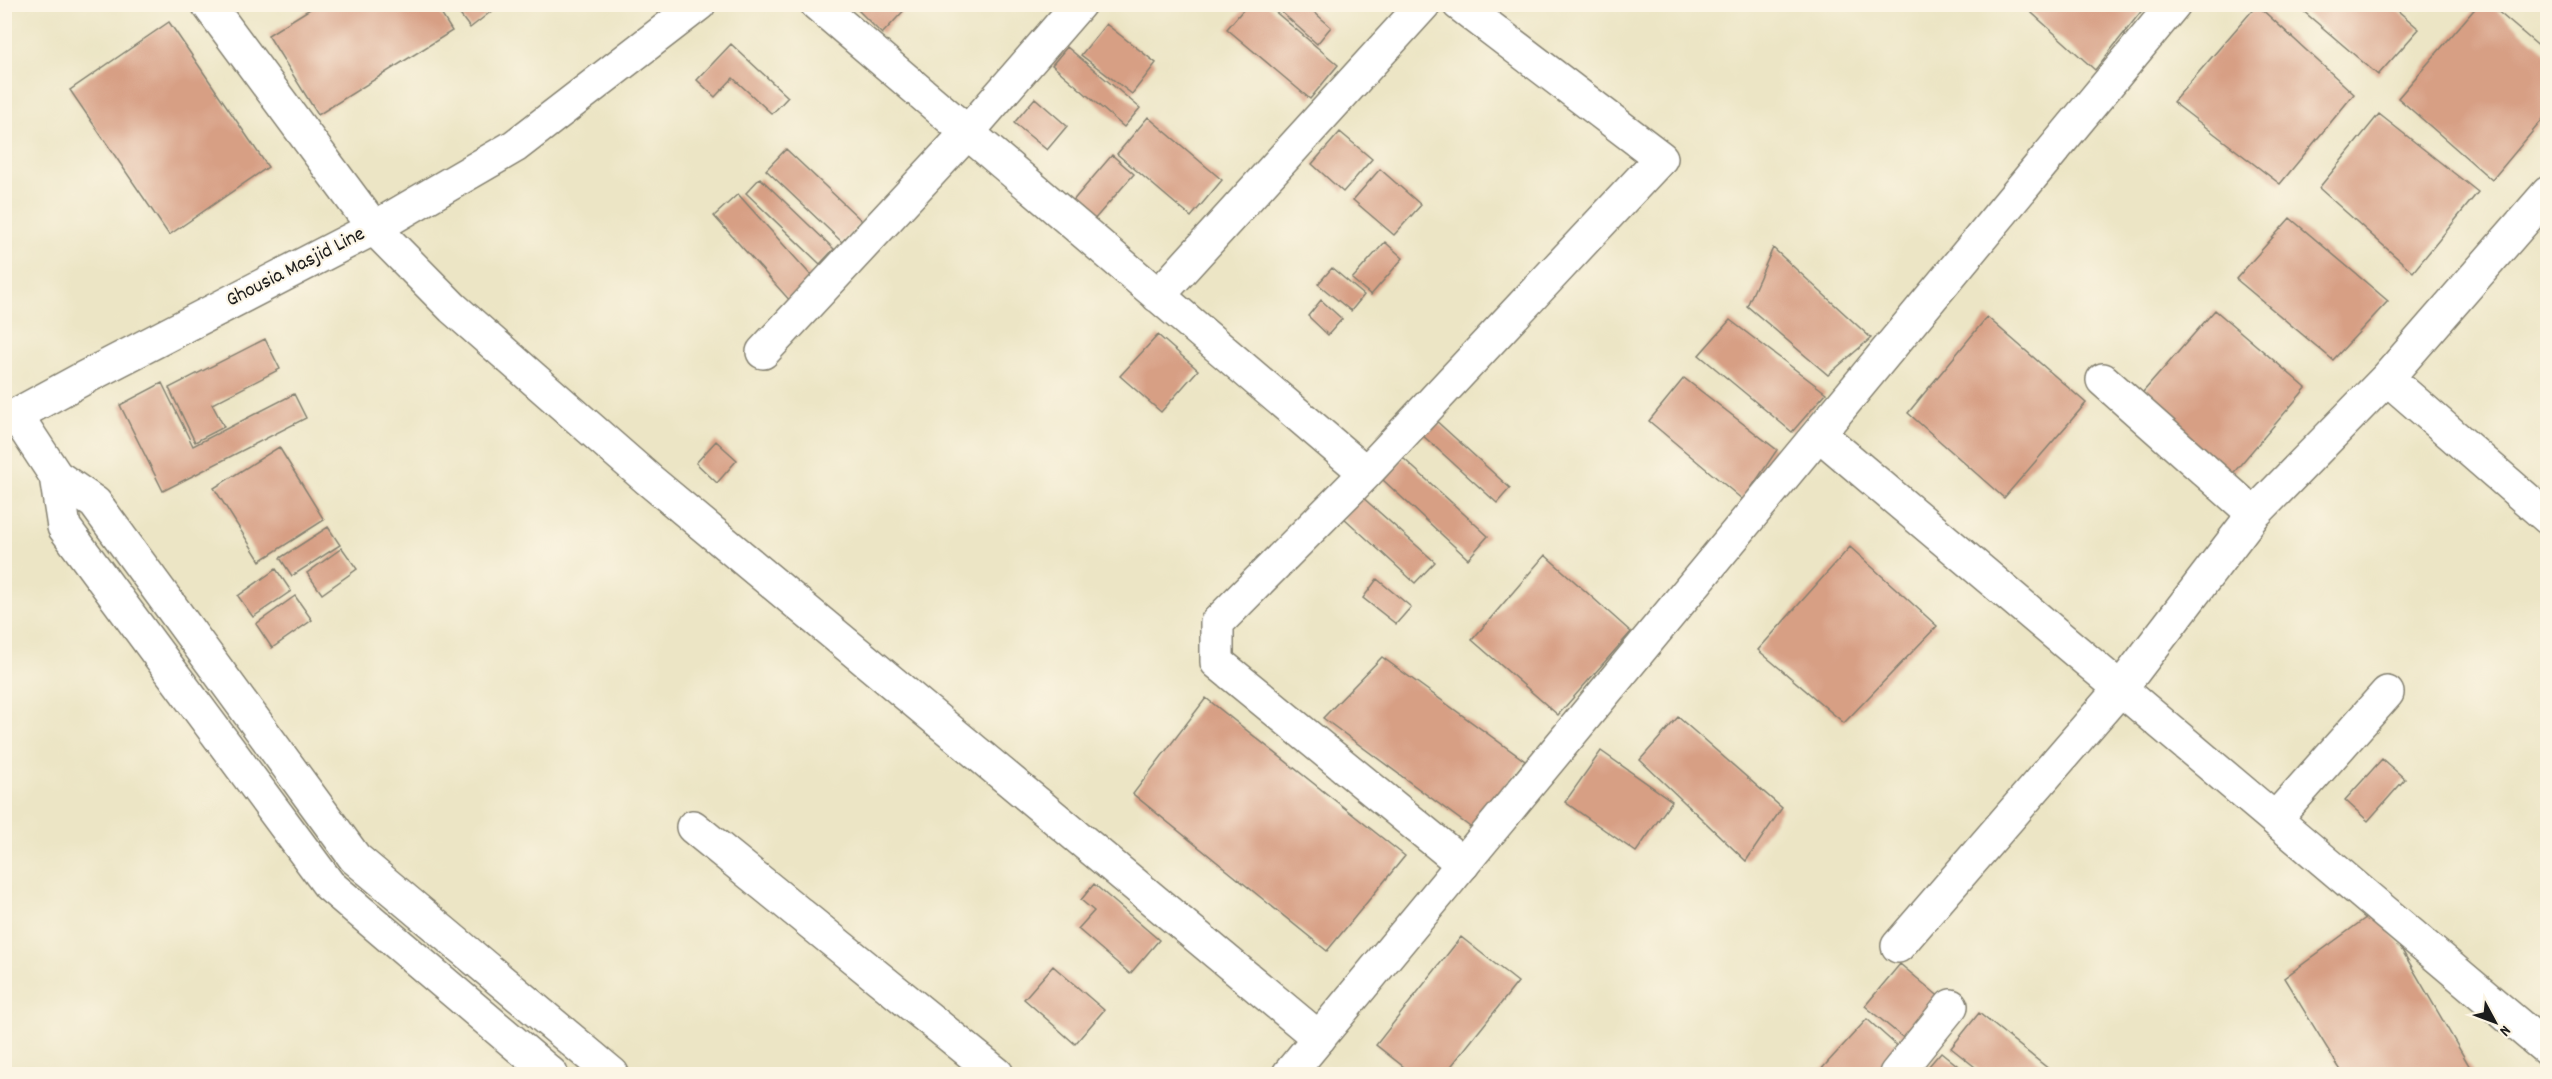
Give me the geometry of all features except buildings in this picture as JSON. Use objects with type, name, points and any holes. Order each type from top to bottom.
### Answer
[{"type":"street","name":"Ghousia Masjid Line","points":[[10,418],[374,228],[208,4]]},
{"type":"street","points":[[699,4],[515,146],[374,228],[453,308],[648,479],[1320,1038]]},
{"type":"street","points":[[817,4],[1366,473]]},
{"type":"street","points":[[764,352],[967,133],[1078,4]]},
{"type":"street","points":[[1158,296],[1424,4]]},
{"type":"street","points":[[1460,4],[1661,158],[1366,473],[1217,623],[1216,662],[1463,864]]},
{"type":"street","points":[[1289,1074],[2174,4]]},
{"type":"street","points":[[1898,946],[2121,688],[2254,514],[2387,378],[2547,194]]},
{"type":"street","points":[[2387,378],[2547,518]]},
{"type":"street","points":[[2103,380],[2254,514]]},
{"type":"street","points":[[10,418],[56,476],[95,503],[355,858],[612,1074]]},
{"type":"street","points":[[1819,435],[2547,1050]]},
{"type":"street","points":[[56,476],[64,527],[329,885],[551,1074]]},
{"type":"street","points":[[2276,819],[2387,693]]},
{"type":"street","points":[[693,827],[997,1074]]},
{"type":"street","points":[[1896,1074],[1951,1006]]}]
